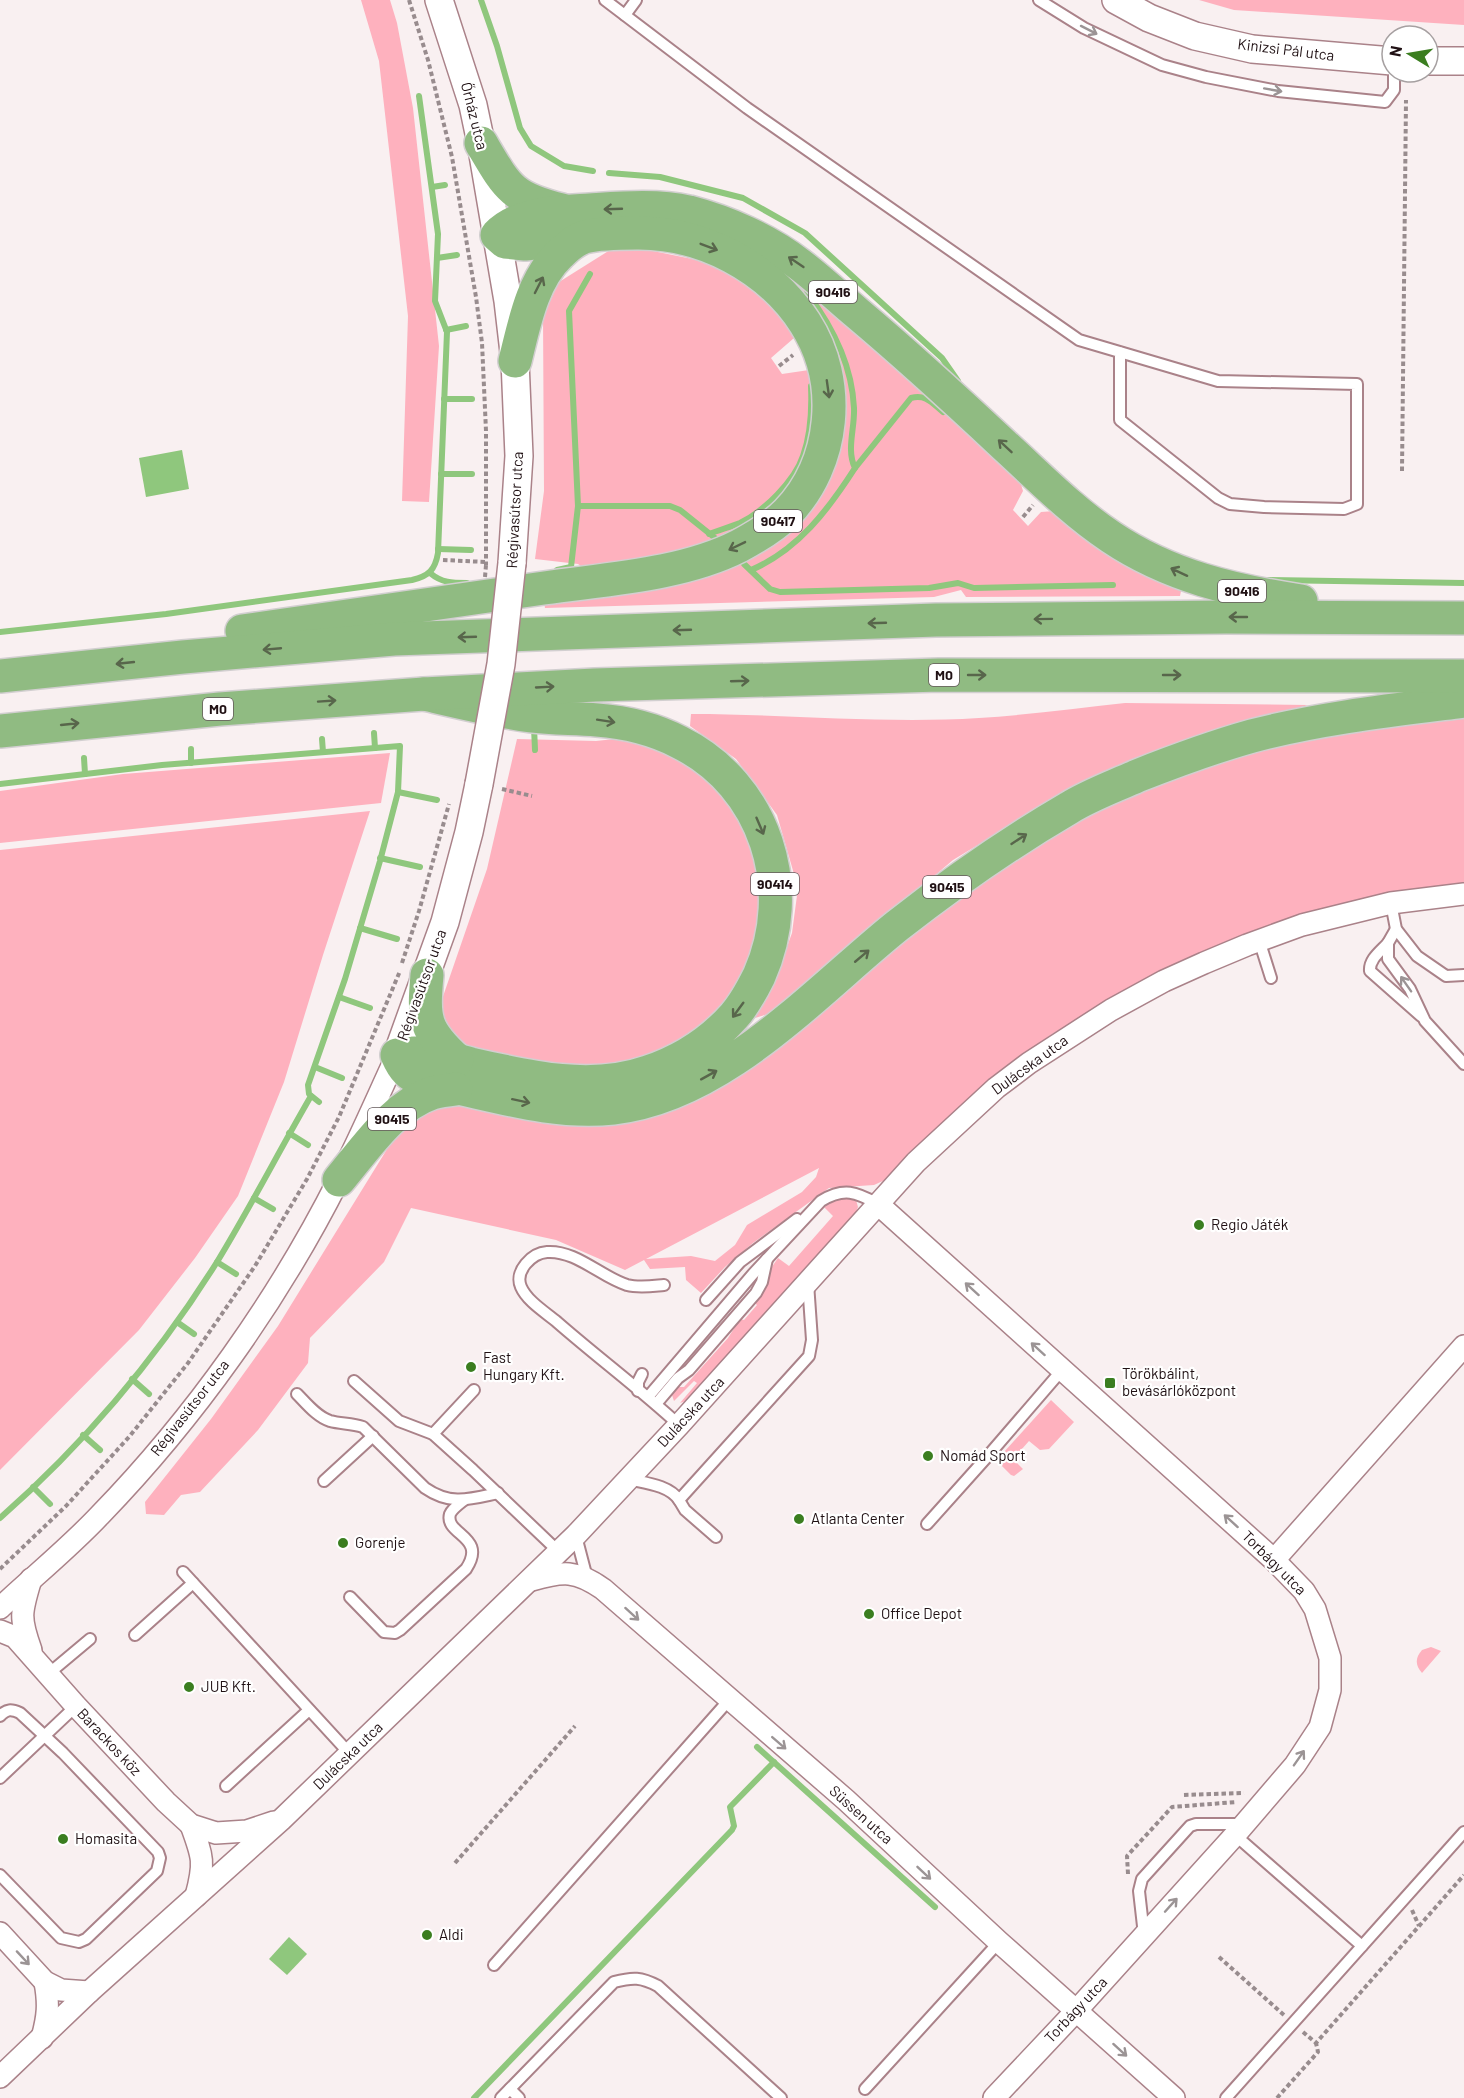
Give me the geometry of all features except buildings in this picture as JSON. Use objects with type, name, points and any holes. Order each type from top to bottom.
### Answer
[{"type":"highway","name":"90416","points":[[481,144],[511,189],[521,197],[574,224]]},
{"type":"highway","name":"90416","points":[[497,236],[510,224],[522,219],[574,224],[653,208],[688,212],[747,233],[798,263],[913,360],[1075,509],[1111,537],[1137,552],[1188,577],[1256,594],[1302,602],[1464,616]]},
{"type":"highway","points":[[515,361],[532,299],[574,224]]},
{"type":"highway","name":"90417","points":[[183,657],[225,634],[624,577],[693,563],[736,548],[767,530],[788,513],[816,471],[827,434],[830,403],[825,371],[806,325],[769,282],[743,262],[715,249],[689,239],[645,232],[623,233],[574,224]]},
{"type":"highway","points":[[0,676],[183,657],[394,639],[936,620],[1464,616]]},
{"type":"highway","name":"M0","points":[[0,731],[191,712],[424,694],[595,684],[939,675],[1464,676]]},
{"type":"highway","name":"90414","points":[[424,694],[531,716],[599,720],[637,726],[678,741],[705,758],[744,796],[760,825],[771,859],[776,890],[774,922],[768,956],[753,988],[735,1015],[696,1050],[676,1062],[620,1079],[585,1082],[460,1074]]},
{"type":"highway","name":"90415","points":[[397,1055],[402,1067],[416,1079],[460,1074],[544,1106],[576,1110],[614,1108],[675,1092],[710,1075],[753,1046],[954,881],[1072,806],[1177,760],[1256,735],[1347,716],[1464,701]]},
{"type":"highway","points":[[427,975],[425,1009],[427,1024],[460,1074]]},
{"type":"highway","name":"90415","points":[[339,1180],[392,1119],[410,1104],[460,1074]]},
{"type":"street","name":"Őrház utca","points":[[439,0],[470,96],[497,236]]},
{"type":"street","name":"Kinizsi Pál utca","points":[[1116,0],[1149,18],[1195,36],[1252,49],[1380,60]]},
{"type":"street","points":[[1440,61],[1464,62]]},
{"type":"street","name":"Régivasútsor utca","points":[[0,1608],[100,1515],[173,1433],[238,1346],[286,1274],[339,1180],[397,1055],[427,975],[490,787],[501,664],[495,563],[519,456],[515,361],[497,236]]},
{"type":"street","name":"Dulácska utca","points":[[0,2077],[89,1992],[281,1820],[576,1536],[916,1162],[996,1088],[1029,1063],[1111,1010],[1164,981],[1259,940],[1302,926],[1391,903],[1464,894]]},
{"type":"street","name":"Torbágy utca","points":[[878,1204],[1274,1560],[1304,1591],[1315,1609],[1330,1658],[1330,1690],[1320,1726],[1294,1765],[1239,1830],[1076,2011],[994,2098]]},
{"type":"street","points":[[1274,1560],[1464,1346]]},
{"type":"street","name":"Süssen utca","points":[[528,1581],[567,1572],[587,1578],[603,1589],[846,1800],[999,1942],[1174,2098]]},
{"type":"street","name":"Barackos köz","points":[[32,1579],[22,1607],[23,1627],[32,1655]]},
{"type":"street","name":"Barackos köz","points":[[0,1632],[15,1637],[76,1706],[166,1802],[191,1825],[216,1833],[246,1831],[281,1820]]},
{"type":"street","name":"Barackos köz","points":[[191,1825],[201,1850],[203,1870],[196,1897]]},
{"type":"street","points":[[0,1933],[45,1982],[61,1990],[89,1992]]},
{"type":"street","points":[[42,2038],[49,2003],[45,1982]]},
{"type":"lane","points":[[605,0],[747,108],[1079,340],[1120,352],[1218,381],[1357,384],[1357,504],[1344,509],[1264,507],[1230,504],[1218,498],[1120,420],[1120,352]]},
{"type":"lane","points":[[625,15],[636,0]]},
{"type":"lane","points":[[1039,0],[1084,28],[1161,65],[1206,77],[1278,91],[1385,102],[1394,90],[1394,84]]},
{"type":"lane","points":[[1391,903],[1396,929],[1417,956],[1446,976],[1464,975]]},
{"type":"lane","points":[[1396,929],[1388,943],[1372,960],[1370,971],[1425,1021],[1464,1064]]},
{"type":"lane","points":[[1259,940],[1271,978]]},
{"type":"lane","points":[[1388,943],[1388,959],[1410,990],[1425,1021]]},
{"type":"lane","points":[[706,1300],[740,1262],[829,1196],[849,1192],[859,1193],[878,1204]]},
{"type":"lane","points":[[647,1397],[689,1370],[756,1293],[762,1282],[767,1259],[821,1201]]},
{"type":"lane","points":[[664,1285],[630,1286],[568,1256],[550,1252],[534,1257],[520,1271],[519,1279],[520,1286],[526,1295],[679,1425]]},
{"type":"lane","points":[[679,1500],[809,1356],[812,1340],[808,1282]]},
{"type":"lane","points":[[927,1524],[1062,1370]]},
{"type":"lane","points":[[642,1374],[638,1383],[647,1397]]},
{"type":"lane","points":[[354,1381],[399,1421],[433,1434],[559,1552]]},
{"type":"lane","points":[[433,1434],[474,1390]]},
{"type":"lane","points":[[297,1394],[328,1421],[363,1427],[436,1496],[464,1500],[498,1493]]},
{"type":"lane","points":[[324,1481],[373,1436]]},
{"type":"lane","points":[[628,1479],[658,1486],[676,1495],[685,1510],[716,1537]]},
{"type":"lane","points":[[350,1597],[384,1632],[395,1634],[400,1630],[466,1569],[471,1561],[472,1547],[451,1524],[449,1516],[451,1511],[464,1500]]},
{"type":"lane","points":[[576,1536],[587,1578]]},
{"type":"lane","points":[[183,1572],[350,1754]]},
{"type":"lane","points":[[135,1635],[193,1583]]},
{"type":"lane","points":[[48,1675],[90,1639]]},
{"type":"lane","points":[[494,1965],[729,1700]]},
{"type":"lane","points":[[0,1778],[76,1706]]},
{"type":"lane","points":[[0,1716],[5,1711],[13,1710],[20,1713],[63,1753],[158,1852],[160,1858],[158,1871],[86,1939],[79,1942],[61,1938],[50,1929],[0,1875]]},
{"type":"lane","points":[[226,1786],[309,1710]]},
{"type":"lane","points":[[1144,1935],[1139,1897],[1142,1879],[1186,1829],[1196,1824],[1239,1830],[1362,1946]]},
{"type":"lane","points":[[1228,2097],[1464,1832]]},
{"type":"lane","points":[[865,2089],[999,1942]]},
{"type":"lane","points":[[501,2098],[614,1982],[628,1978],[645,1978],[658,1986],[781,2098]]},
{"type":"lane","points":[[510,2089],[519,2098]]},
{"type":"path","points":[[409,0],[428,60],[452,157],[482,343],[495,563],[484,588]]},
{"type":"path","points":[[1402,471],[1406,98]]},
{"type":"path","points":[[443,560],[495,563]]},
{"type":"path","points":[[490,787],[532,796]]},
{"type":"path","points":[[0,1569],[66,1506],[129,1437],[166,1392],[224,1312],[277,1231],[339,1117],[390,997],[420,912],[451,799]]},
{"type":"path","points":[[455,1863],[575,1726]]},
{"type":"path","points":[[1184,1795],[1244,1793]]},
{"type":"path","points":[[1316,2043],[1464,1875]]},
{"type":"path","points":[[1219,1957],[1316,2043],[1318,2052],[1277,2098]]},
{"type":"shaded area","points":[[361,0],[390,0],[397,23],[413,108],[439,346],[429,502],[402,501],[408,316],[379,61]]},
{"type":"shaded area","points":[[1199,0],[1464,0],[1464,25],[1234,10]]},
{"type":"shaded area","points":[[610,250],[653,251],[712,263],[770,300],[792,327],[794,338],[771,358],[782,374],[809,370],[818,424],[805,467],[779,506],[714,545],[585,569],[578,564],[535,559],[544,491],[543,316],[559,282]]},
{"type":"shaded area","points":[[800,283],[1020,481],[1023,491],[1013,510],[1028,526],[1041,512],[1055,511],[1139,572],[1181,591],[1180,596],[966,597],[961,590],[934,597],[545,608],[544,603],[712,573],[756,556],[782,539],[805,517],[832,473],[843,434],[846,399],[836,349],[825,326],[795,287]]},
{"type":"shaded area","points":[[182,450],[189,489],[146,497],[139,458]]},
{"type":"shaded area","points":[[1125,703],[1308,705],[1242,725],[1049,802],[953,860],[825,969],[768,1014],[755,1018],[779,969],[792,933],[798,888],[777,815],[736,759],[690,726],[691,714],[943,720],[1016,715]]},
{"type":"shaded area","points":[[1464,714],[1464,885],[1133,986],[1052,1034],[1013,1062],[976,1092],[904,1159],[885,1180],[874,1185],[829,1188],[753,1243],[725,1267],[701,1293],[686,1280],[685,1267],[650,1269],[644,1260],[625,1270],[556,1240],[411,1208],[384,1262],[310,1338],[308,1363],[258,1430],[200,1492],[181,1495],[164,1515],[146,1514],[145,1502],[211,1419],[278,1326],[397,1133],[423,1112],[447,1102],[652,1112],[1033,844],[1157,780],[1264,739]],"holes":[[[819,1168],[816,1177],[802,1192],[747,1225],[735,1245],[715,1261],[691,1256],[646,1259]]]},
{"type":"shaded area","points":[[623,738],[669,750],[707,772],[754,839],[762,924],[738,985],[721,1012],[684,1042],[643,1063],[593,1068],[523,1063],[459,1043],[445,1023],[439,1008],[487,869],[517,739],[596,741]]},
{"type":"shaded area","points":[[390,753],[381,803],[0,843],[0,791],[123,774]]},
{"type":"shaded area","points":[[370,811],[284,1082],[238,1196],[195,1258],[139,1330],[0,1470],[0,850]]},
{"type":"shaded area","points":[[848,1198],[856,1200],[858,1207],[856,1212],[686,1401],[680,1403],[697,1383],[694,1381],[674,1401],[671,1392],[676,1387],[684,1387],[728,1338],[740,1319],[744,1320],[757,1305],[754,1302],[767,1286],[769,1271],[778,1258],[789,1266],[833,1216],[824,1207],[835,1200]]},
{"type":"shaded area","points":[[1051,1400],[1074,1422],[1049,1449],[1040,1450],[1029,1441],[1013,1459],[1023,1469],[1014,1476],[1011,1475],[1001,1465],[1004,1452]]},
{"type":"shaded area","points":[[1431,1647],[1441,1651],[1422,1673],[1417,1664],[1418,1656],[1422,1650]]},
{"type":"shaded area","points":[[289,1937],[307,1954],[287,1975],[269,1959]]},
{"type":"waterway","points":[[481,0],[497,46],[520,128],[531,146],[564,166],[593,171]]},
{"type":"waterway","points":[[0,632],[166,614],[412,580],[427,574],[433,568],[438,553],[447,332],[435,301],[438,234],[419,96]]},
{"type":"waterway","points":[[609,173],[660,177],[743,198],[805,233],[942,358],[958,381]]},
{"type":"waterway","points":[[432,187],[445,185]]},
{"type":"waterway","points":[[437,258],[457,255]]},
{"type":"waterway","points":[[557,570],[571,567],[578,506],[569,311],[590,274]]},
{"type":"waterway","points":[[751,570],[768,562],[797,540],[823,513],[855,468],[851,454],[854,408],[845,361],[833,333],[807,293]]},
{"type":"waterway","points":[[446,330],[466,326]]},
{"type":"waterway","points":[[709,534],[749,518],[768,504],[793,475],[799,466],[808,439],[811,386]]},
{"type":"waterway","points":[[855,468],[911,398],[925,398],[943,412]]},
{"type":"waterway","points":[[444,399],[472,399]]},
{"type":"waterway","points":[[441,474],[472,474]]},
{"type":"waterway","points":[[578,506],[670,506],[680,510],[715,538]]},
{"type":"waterway","points":[[438,549],[471,550]]},
{"type":"waterway","points":[[744,564],[770,589],[780,592],[929,588],[958,583],[974,588],[1113,585]]},
{"type":"waterway","points":[[430,573],[447,582],[467,583]]},
{"type":"waterway","points":[[1268,580],[1464,583]]},
{"type":"waterway","points":[[534,727],[535,750]]},
{"type":"waterway","points":[[374,733],[375,748]]},
{"type":"waterway","points":[[322,739],[323,752]]},
{"type":"waterway","points":[[0,784],[162,765],[400,746],[398,792],[380,861],[345,979],[308,1085],[309,1094],[319,1102]]},
{"type":"waterway","points":[[191,749],[191,763]]},
{"type":"waterway","points":[[84,758],[85,774]]},
{"type":"waterway","points":[[398,792],[437,800]]},
{"type":"waterway","points":[[380,858],[420,867]]},
{"type":"waterway","points":[[360,928],[397,939]]},
{"type":"waterway","points":[[339,997],[370,1008]]},
{"type":"waterway","points":[[315,1067],[342,1078]]},
{"type":"waterway","points":[[0,1518],[90,1430],[170,1331],[217,1262],[311,1096]]},
{"type":"waterway","points":[[289,1133],[308,1145]]},
{"type":"waterway","points":[[254,1198],[273,1209]]},
{"type":"waterway","points":[[217,1262],[236,1274]]},
{"type":"waterway","points":[[177,1322],[194,1334]]},
{"type":"waterway","points":[[132,1379],[149,1394]]},
{"type":"waterway","points":[[83,1435],[100,1450]]},
{"type":"waterway","points":[[33,1487],[50,1504]]},
{"type":"waterway","points":[[757,1747],[935,1907]]},
{"type":"waterway","points":[[474,2098],[732,1830],[734,1826],[730,1807],[774,1762]]},
{"type":"place","name":"Regio Játék","points":[[1199,1225]]},
{"type":"place","name":"Fast Hungary Kft.","points":[[471,1367]]},
{"type":"place","name":"Törökbálint, bevásárlóközpont","points":[[1110,1383]]},
{"type":"place","name":"Nomád Sport","points":[[928,1456]]},
{"type":"place","name":"Atlanta Center","points":[[799,1519]]},
{"type":"place","name":"Gorenje","points":[[343,1543]]},
{"type":"place","name":"Office Depot","points":[[869,1614]]},
{"type":"place","name":"JUB Kft.","points":[[189,1687]]},
{"type":"place","name":"Homasita","points":[[63,1839]]},
{"type":"place","name":"Aldi","points":[[427,1935]]}]
